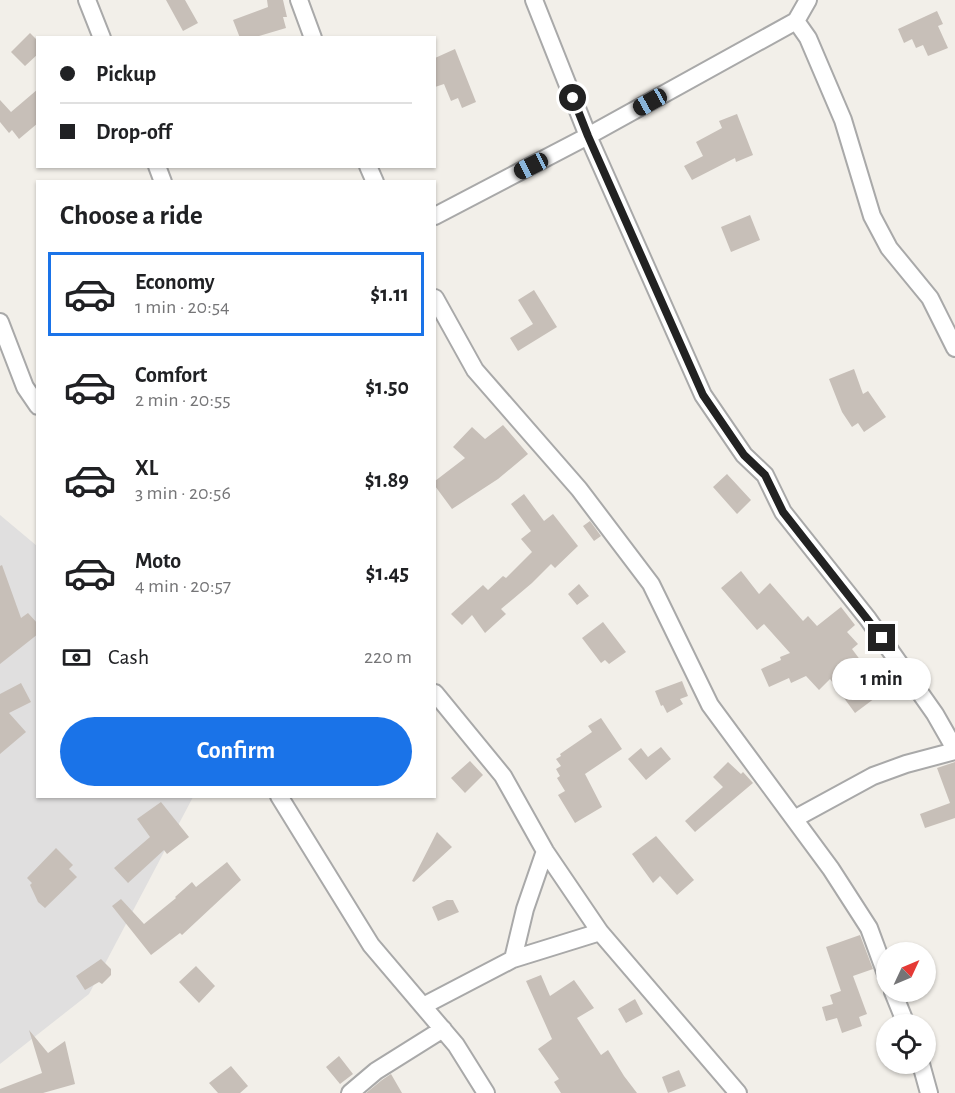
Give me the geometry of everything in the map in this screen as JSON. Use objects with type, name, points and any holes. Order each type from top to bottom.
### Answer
[{"type":"street","points":[[87,0],[101,36]]},
{"type":"street","points":[[299,0],[312,36]]},
{"type":"street","points":[[534,0],[588,136],[703,395],[744,455],[765,475],[783,512],[868,619],[935,714],[955,750],[873,776],[794,819]]},
{"type":"street","points":[[436,215],[588,136],[796,21],[808,0]]},
{"type":"street","points":[[796,21],[808,38],[843,120],[872,216],[889,248],[930,298],[955,348]]},
{"type":"street","points":[[436,300],[475,370],[579,489],[651,584],[710,705],[831,868],[869,928],[876,947]]},
{"type":"street","points":[[0,322],[25,387],[36,403]]},
{"type":"street","points":[[436,694],[503,776],[545,851],[600,932],[738,1093]]},
{"type":"street","points":[[280,798],[371,945],[456,1045],[486,1093]]},
{"type":"street","points":[[513,959],[525,909],[545,851]]},
{"type":"street","points":[[423,1006],[513,959],[600,932]]},
{"type":"street","points":[[350,1093],[376,1071],[443,1029]]},
{"type":"street","points":[[924,1074],[929,1093]]},
{"type":"shaded area","points":[[0,515],[36,545],[36,798],[192,798],[89,994],[0,1064]]},
{"type":"building","points":[[166,0],[185,0],[198,23],[183,31]]},
{"type":"building","points":[[267,0],[283,0],[287,17],[283,17],[286,28],[259,36],[239,36],[233,20],[268,7]]},
{"type":"building","points":[[937,11],[943,24],[938,26],[948,48],[928,56],[923,45],[916,48],[912,39],[904,43],[898,29]]},
{"type":"building","points":[[30,33],[36,39],[36,56],[25,66],[11,52]]},
{"type":"building","points":[[455,49],[476,102],[462,108],[458,98],[451,101],[444,84],[436,87],[436,58]]},
{"type":"building","points":[[36,91],[36,125],[19,139],[12,130],[9,133],[0,122],[0,100],[11,112]]},
{"type":"building","points":[[737,114],[753,155],[736,162],[735,158],[692,180],[684,166],[703,156],[696,142],[722,128],[719,121]]},
{"type":"building","points":[[750,215],[760,240],[731,252],[721,227]]},
{"type":"building","points":[[534,290],[557,327],[518,351],[510,338],[533,324],[518,300]]},
{"type":"building","points":[[854,369],[863,394],[868,391],[886,417],[864,432],[858,423],[852,427],[842,412],[829,379]]},
{"type":"building","points":[[503,425],[528,454],[498,479],[452,509],[436,487],[436,480],[465,458],[453,447],[472,427],[485,439]]},
{"type":"building","points":[[727,474],[751,500],[737,514],[713,487]]},
{"type":"building","points":[[524,494],[544,521],[553,514],[578,546],[555,568],[551,564],[501,609],[506,614],[485,633],[472,615],[462,625],[451,614],[483,585],[488,590],[503,576],[506,578],[532,552],[521,539],[531,531],[511,504]]},
{"type":"building","points":[[590,521],[601,536],[594,541],[583,526]]},
{"type":"building","points":[[2,565],[21,618],[28,613],[36,622],[36,636],[0,664],[0,566]]},
{"type":"building","points":[[741,571],[759,594],[770,583],[803,621],[808,616],[817,626],[841,607],[855,625],[847,632],[858,644],[852,649],[870,673],[865,676],[879,695],[855,713],[830,679],[819,690],[806,676],[791,683],[789,678],[769,687],[761,669],[790,653],[764,624],[757,630],[721,588]]},
{"type":"building","points":[[579,584],[589,596],[577,605],[568,594]]},
{"type":"building","points":[[603,622],[626,652],[609,664],[605,660],[601,663],[582,638]]},
{"type":"building","points":[[682,681],[688,696],[680,699],[683,704],[667,713],[663,705],[661,706],[655,691]]},
{"type":"building","points":[[21,683],[31,702],[9,713],[26,732],[0,754],[0,694]]},
{"type":"building","points":[[601,718],[622,749],[585,774],[602,807],[575,823],[558,795],[565,791],[557,778],[560,776],[556,769],[561,766],[556,759],[592,732],[588,726]]},
{"type":"building","points":[[661,747],[671,759],[646,780],[628,759],[641,748],[648,757]]},
{"type":"building","points":[[470,761],[483,775],[465,793],[451,778]]},
{"type":"building","points":[[728,762],[741,774],[743,772],[753,783],[695,832],[685,821],[723,787],[713,777]]},
{"type":"building","points":[[955,762],[955,818],[925,828],[920,814],[950,803],[937,768]]},
{"type":"building","points":[[161,802],[189,837],[167,854],[164,850],[128,883],[114,868],[150,837],[137,819]]},
{"type":"building","points":[[437,832],[452,847],[414,882],[412,881]]},
{"type":"building","points":[[656,836],[694,880],[677,895],[660,876],[653,883],[632,854]]},
{"type":"building","points":[[56,848],[73,865],[69,869],[77,877],[45,908],[38,902],[30,885],[32,883],[27,878]]},
{"type":"building","points":[[227,862],[241,880],[182,935],[180,933],[151,955],[112,906],[121,899],[144,924],[192,882],[196,887]]},
{"type":"building","points":[[447,900],[453,900],[459,912],[438,921],[432,907]]},
{"type":"building","points":[[860,935],[873,969],[853,976],[867,1014],[859,1017],[862,1026],[842,1033],[837,1018],[826,1021],[822,1007],[833,1004],[830,995],[841,991],[826,947]]},
{"type":"building","points":[[101,959],[111,969],[111,975],[102,984],[99,982],[85,990],[76,976]]},
{"type":"building","points":[[196,966],[215,986],[199,1003],[179,982]]},
{"type":"building","points":[[541,975],[550,996],[574,980],[594,1008],[577,1018],[601,1055],[608,1050],[637,1093],[561,1093],[554,1082],[559,1079],[538,1049],[552,1039],[526,981]]},
{"type":"building","points":[[635,999],[643,1014],[626,1023],[618,1009]]},
{"type":"building","points":[[29,1030],[48,1053],[65,1041],[75,1084],[43,1093],[0,1093],[0,1089],[42,1073]]},
{"type":"building","points":[[339,1056],[353,1074],[340,1084],[326,1067]]},
{"type":"building","points":[[231,1066],[248,1086],[240,1093],[218,1093],[209,1083]]},
{"type":"building","points":[[679,1070],[686,1086],[668,1093],[662,1077]]},
{"type":"building","points":[[391,1074],[402,1093],[366,1093],[382,1080]]},
{"type":"route","points":[[573,98],[703,395],[744,455],[765,475],[783,512],[882,638]]}]
